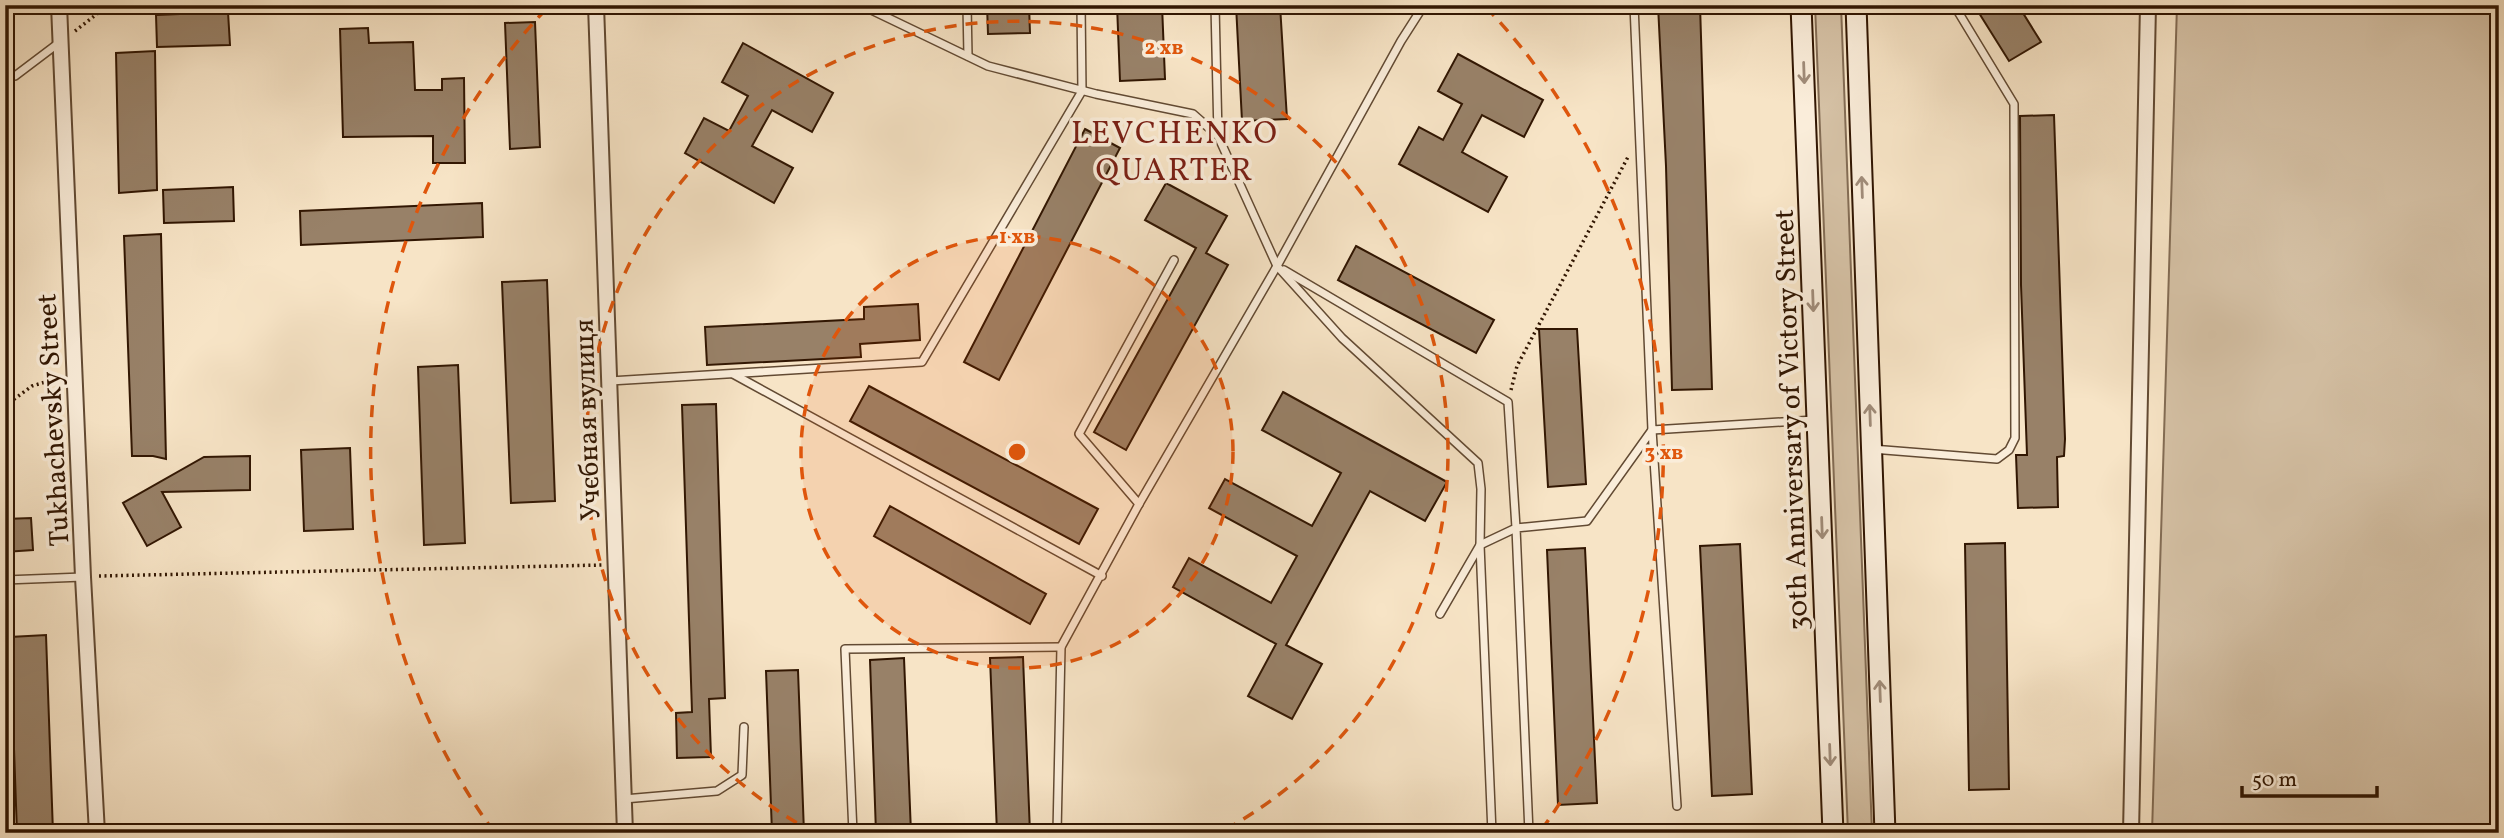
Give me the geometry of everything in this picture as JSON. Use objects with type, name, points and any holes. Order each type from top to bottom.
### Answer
[{"type":"street","name":"Tukhachevsky Street","points":[[59,5],[83,577],[97,833]]},
{"type":"street","name":"Учєбная вулиця","points":[[596,5],[625,833]]},
{"type":"street","name":"30th Anniversary of Victory Street","points":[[1801,5],[1833,833]]},
{"type":"street","points":[[1856,5],[1885,833]]},
{"type":"street","points":[[2131,833],[2148,5]]},
{"type":"lane","points":[[861,5],[988,66],[1193,114],[1218,136]]},
{"type":"lane","points":[[967,5],[968,56]]},
{"type":"lane","points":[[609,381],[922,362],[1082,90],[1081,5]]},
{"type":"lane","points":[[1215,5],[1218,136],[1277,266],[1342,338],[1478,463],[1492,833]]},
{"type":"lane","points":[[1057,833],[1061,647],[1139,504],[1277,266],[1423,5]]},
{"type":"lane","points":[[1634,5],[1652,430],[1677,806]]},
{"type":"lane","points":[[1871,449],[1997,459],[2009,450],[2015,438],[2014,104],[1954,5]]},
{"type":"lane","points":[[5,76],[15,76],[60,42]]},
{"type":"lane","points":[[1139,504],[1079,434],[1174,260]]},
{"type":"lane","points":[[1277,266],[1507,402],[1516,528],[1529,833]]},
{"type":"lane","points":[[732,373],[1102,576]]},
{"type":"lane","points":[[1652,430],[1818,420]]},
{"type":"lane","points":[[1440,614],[1480,545],[1516,528],[1587,521],[1652,430]]},
{"type":"lane","points":[[5,580],[83,577]]},
{"type":"lane","points":[[853,833],[845,649],[1061,647]]},
{"type":"lane","points":[[624,799],[717,790],[742,775],[744,727]]},
{"type":"path","points":[[60,42],[102,10],[121,5]]},
{"type":"path","points":[[1507,402],[1517,366],[1640,135]]},
{"type":"path","points":[[5,406],[32,386],[74,374]]},
{"type":"path","points":[[83,577],[615,565]]},
{"type":"shaded area","points":[[1815,5],[1841,5],[1872,833],[1848,833]]},
{"type":"shaded area","points":[[2177,5],[2499,5],[2499,833],[2152,833]]},
{"type":"building","points":[[987,5],[1029,5],[1030,33],[988,34]]},
{"type":"building","points":[[1117,5],[1162,5],[1165,79],[1120,81]]},
{"type":"building","points":[[1236,5],[1280,5],[1287,119],[1242,121]]},
{"type":"building","points":[[1658,5],[1700,5],[1712,389],[1672,390],[1666,166]]},
{"type":"building","points":[[1974,5],[2018,5],[2041,42],[2009,61]]},
{"type":"building","points":[[228,12],[230,45],[157,47],[156,15]]},
{"type":"building","points":[[535,22],[540,147],[510,149],[505,23]]},
{"type":"building","points":[[368,28],[369,43],[413,42],[415,90],[442,90],[442,79],[464,78],[465,163],[433,163],[433,136],[343,137],[340,29]]},
{"type":"building","points":[[743,43],[833,93],[812,132],[772,110],[752,146],[793,168],[774,203],[685,153],[704,118],[729,131],[748,96],[722,82]]},
{"type":"building","points":[[155,51],[157,190],[119,193],[116,53]]},
{"type":"building","points":[[1458,54],[1543,100],[1524,137],[1482,115],[1462,152],[1507,177],[1488,212],[1399,164],[1419,127],[1443,140],[1462,104],[1438,91]]},
{"type":"building","points":[[2054,115],[2064,456],[2057,457],[2058,507],[2018,508],[2016,455],[2027,455],[2021,285],[2020,116]]},
{"type":"building","points":[[1085,129],[1120,148],[999,380],[964,362]]},
{"type":"building","points":[[1166,183],[1227,216],[1206,253],[1228,265],[1126,450],[1094,432],[1196,248],[1145,220]]},
{"type":"building","points":[[233,187],[234,221],[164,223],[163,190]]},
{"type":"building","points":[[482,203],[483,237],[301,245],[300,211]]},
{"type":"building","points":[[161,234],[166,459],[132,456],[124,236]]},
{"type":"building","points":[[1356,246],[1494,320],[1476,353],[1338,280]]},
{"type":"building","points":[[547,280],[555,501],[511,503],[502,282]]},
{"type":"building","points":[[918,304],[920,340],[860,344],[861,357],[707,365],[705,327],[864,319],[864,307]]},
{"type":"building","points":[[1539,329],[1577,329],[1586,484],[1548,487]]},
{"type":"building","points":[[458,365],[465,543],[424,545],[418,367]]},
{"type":"building","points":[[869,386],[1098,509],[1079,544],[850,421]]},
{"type":"building","points":[[1283,392],[1447,482],[1425,521],[1370,491],[1286,645],[1322,664],[1292,719],[1248,696],[1276,644],[1173,587],[1189,558],[1271,603],[1297,556],[1209,508],[1225,479],[1312,526],[1341,473],[1262,430]]},
{"type":"building","points":[[716,404],[725,698],[709,699],[711,757],[677,758],[676,713],[692,712],[682,405]]},
{"type":"building","points":[[350,448],[353,529],[304,531],[301,450]]},
{"type":"building","points":[[250,456],[250,490],[162,492],[181,527],[147,546],[123,503],[204,457]]},
{"type":"building","points":[[890,506],[1046,594],[1030,624],[874,536]]},
{"type":"building","points":[[31,518],[33,550],[5,552],[5,519]]},
{"type":"building","points":[[2005,543],[2009,789],[1969,790],[1965,544]]},
{"type":"building","points":[[1740,544],[1752,794],[1712,796],[1700,546]]},
{"type":"building","points":[[1585,548],[1597,803],[1558,805],[1547,550]]},
{"type":"building","points":[[46,635],[53,833],[17,833],[10,637]]},
{"type":"building","points":[[1023,657],[1030,833],[997,833],[990,658]]},
{"type":"building","points":[[904,658],[911,833],[876,833],[870,660]]},
{"type":"building","points":[[798,670],[804,833],[772,833],[766,671]]},
{"type":"district","name":"LEVCHENKO QUARTER","points":[[1175,150]]}]
